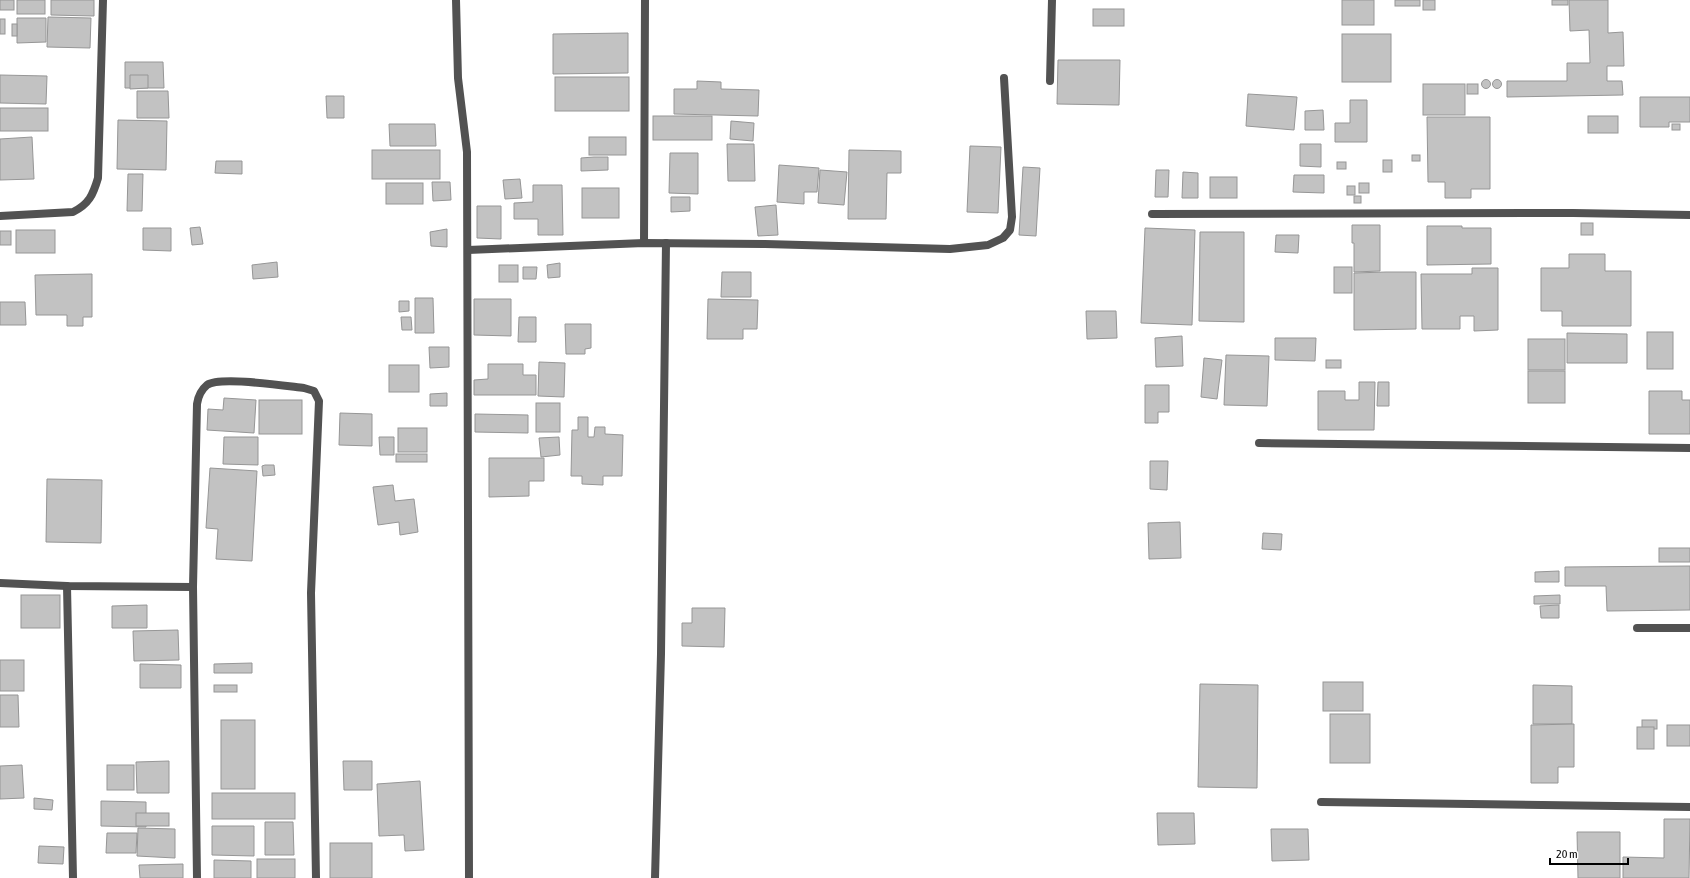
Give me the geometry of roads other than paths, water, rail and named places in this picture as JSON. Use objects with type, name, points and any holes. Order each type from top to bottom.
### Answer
[{"type":"street","points":[[0,216],[73,212],[82,207],[90,199],[98,178],[103,0]]},
{"type":"street","points":[[456,0],[458,78],[467,152],[469,878]]},
{"type":"street","points":[[644,243],[645,0]]},
{"type":"street","points":[[1050,81],[1052,0]]},
{"type":"street","points":[[468,250],[644,243],[780,244],[950,249],[973,247],[993,242],[1003,238],[1010,230],[1012,217],[1004,78]]},
{"type":"street","points":[[1152,214],[1573,213],[1690,215]]},
{"type":"street","points":[[655,878],[661,654],[666,243]]},
{"type":"street","points":[[197,878],[193,587],[195,430],[198,396],[207,385],[213,382],[234,382],[304,388],[314,391],[319,401],[311,592],[316,878]]},
{"type":"street","points":[[1259,443],[1690,448]]},
{"type":"street","points":[[0,583],[68,586],[193,587]]},
{"type":"street","points":[[68,586],[73,878]]},
{"type":"street","points":[[1637,628],[1690,628]]},
{"type":"street","points":[[1321,802],[1690,807]]}]
